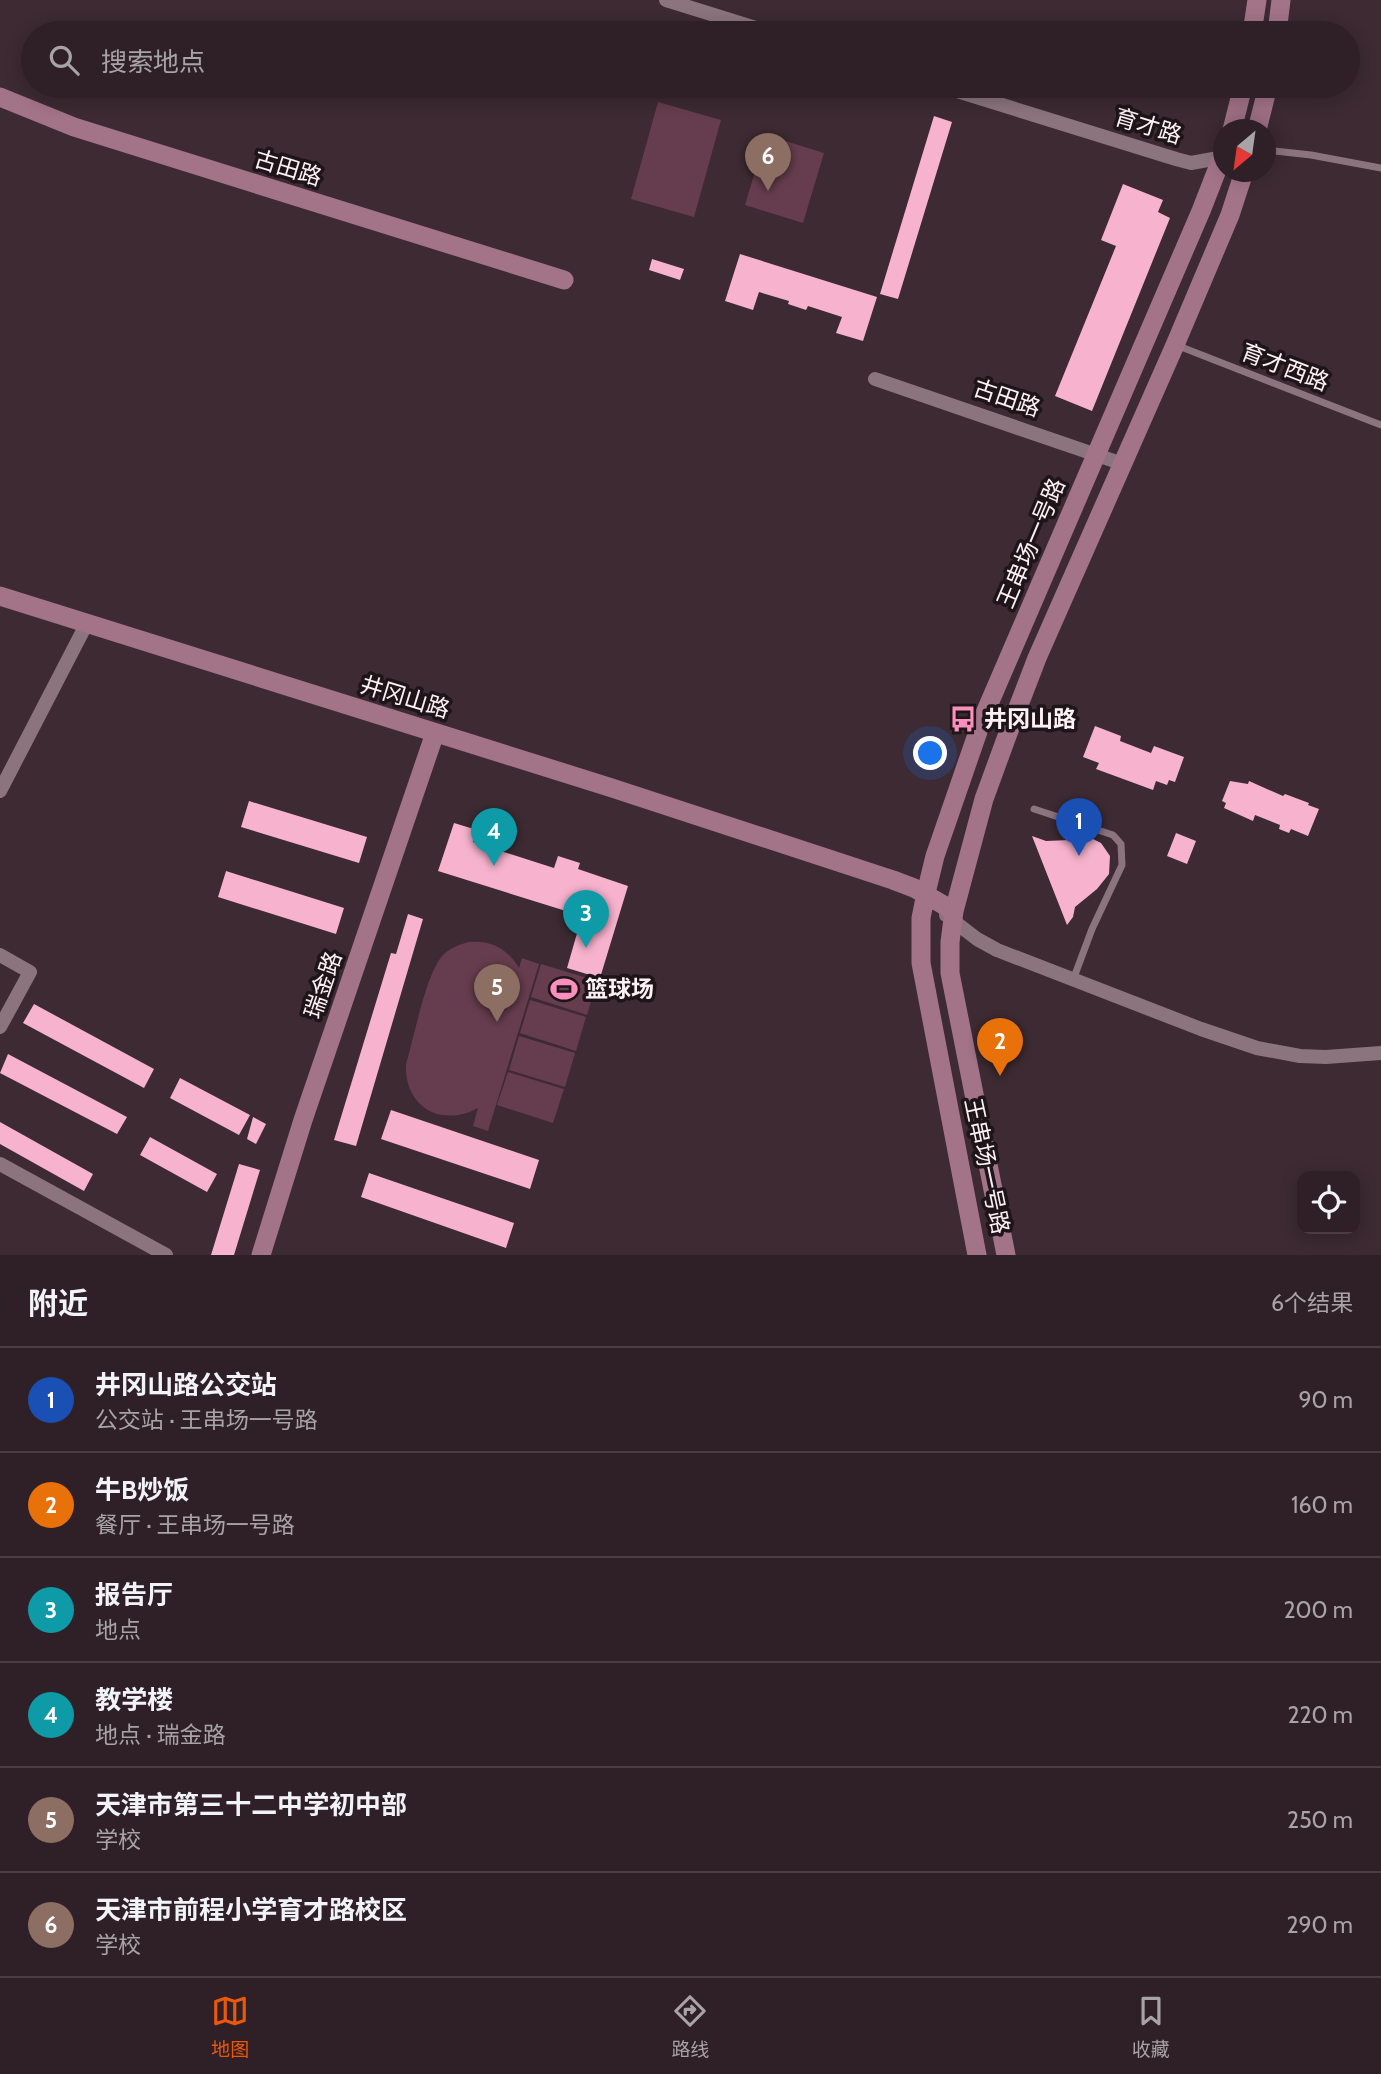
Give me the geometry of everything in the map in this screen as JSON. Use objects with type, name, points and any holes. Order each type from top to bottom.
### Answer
[{"type":"main road","points":[[1254,21],[1257,0]]},
{"type":"main road","points":[[1278,21],[1281,0]]},
{"type":"main road","name":"古田路","points":[[0,97],[74,127],[564,280]]},
{"type":"main road","points":[[1235,119],[1240,98]]},
{"type":"main road","points":[[1260,119],[1265,98]]},
{"type":"main road","name":"王串场一号路","points":[[979,1255],[920,963],[919,942],[925,897],[935,856],[982,720],[1213,181]]},
{"type":"main road","name":"王串场一号路","points":[[954,915],[984,799],[1037,658],[1175,345],[1230,215],[1241,182]]},
{"type":"main road","name":"井冈山路","points":[[0,596],[86,626],[893,880],[954,915]]},
{"type":"main road","name":"井冈山路","points":[[0,602],[86,626]]},
{"type":"main road","name":"瑞金路","points":[[261,1255],[303,1120],[434,736]]},
{"type":"main road","name":"王串场一号路","points":[[968,860],[954,915],[950,942],[950,973],[1008,1255]]},
{"type":"street","points":[[666,0],[733,21]]},
{"type":"street","name":"育才路","points":[[980,98],[1191,163],[1213,158]]},
{"type":"street","name":"古田路","points":[[874,379],[1123,464]]},
{"type":"street","points":[[0,791],[86,626]]},
{"type":"street","name":"井冈山路","points":[[954,915],[977,939],[998,950],[1258,1044],[1326,1052],[1381,1051]]},
{"type":"street","points":[[0,955],[30,972],[0,1027]]},
{"type":"street","points":[[0,1164],[166,1255]]},
{"type":"lane","points":[[1276,151],[1381,168]]},
{"type":"lane","name":"育才西路","points":[[1175,345],[1381,425]]},
{"type":"lane","points":[[1034,809],[1113,835],[1122,844],[1122,865],[1092,929],[1074,977]]},
{"type":"shaded area","points":[[658,102],[721,120],[694,217],[631,199]]},
{"type":"shaded area","points":[[766,135],[824,153],[803,223],[745,205]]},
{"type":"shaded area","points":[[468,942],[484,942],[504,950],[519,968],[522,958],[539,964],[488,1131],[473,1126],[478,1108],[451,1116],[427,1110],[411,1092],[407,1079],[406,1064],[431,976],[443,955]]},
{"type":"shaded area","name":"篮球场","points":[[541,964],[597,981],[587,1015],[531,997]]},
{"type":"shaded area","name":"篮球场","points":[[530,1000],[586,1017],[576,1051],[520,1033]]},
{"type":"shaded area","name":"篮球场","points":[[519,1036],[575,1053],[565,1087],[509,1070]]},
{"type":"shaded area","points":[[508,1072],[564,1089],[553,1123],[497,1105]]},
{"type":"building","points":[[934,116],[952,122],[898,299],[880,294]]},
{"type":"building","points":[[1123,184],[1163,200],[1158,212],[1170,218],[1092,411],[1055,396],[1116,246],[1101,240]]},
{"type":"building","points":[[740,254],[877,297],[863,341],[836,333],[842,317],[808,306],[806,310],[788,304],[789,301],[759,292],[753,310],[725,301]]},
{"type":"building","points":[[652,259],[684,269],[680,280],[649,270]]},
{"type":"building","points":[[1095,726],[1121,736],[1120,741],[1151,753],[1154,746],[1184,757],[1175,782],[1169,780],[1167,785],[1156,781],[1153,790],[1096,769],[1099,763],[1083,757]]},
{"type":"building","points":[[1230,781],[1248,784],[1249,781],[1319,809],[1308,836],[1291,829],[1289,833],[1279,829],[1280,825],[1255,815],[1253,821],[1224,808],[1226,803],[1222,801]]},
{"type":"building","points":[[249,801],[367,837],[359,863],[241,827]]},
{"type":"building","points":[[454,823],[477,830],[473,842],[554,868],[558,856],[580,863],[578,869],[628,886],[600,978],[567,968],[582,916],[438,871]]},
{"type":"building","points":[[1176,833],[1196,841],[1187,864],[1167,856]]},
{"type":"building","points":[[1032,836],[1046,841],[1093,839],[1101,843],[1110,856],[1109,874],[1097,889],[1075,907],[1073,917],[1067,925]]},
{"type":"building","points":[[226,871],[344,908],[336,934],[218,897]]},
{"type":"building","points":[[408,914],[423,919],[356,1146],[334,1140],[391,953],[396,954]]},
{"type":"building","points":[[34,1004],[154,1069],[144,1088],[23,1023]]},
{"type":"building","points":[[8,1054],[127,1117],[117,1134],[0,1073]]},
{"type":"building","points":[[180,1078],[250,1115],[239,1135],[170,1098]]},
{"type":"building","points":[[391,1110],[539,1160],[530,1189],[381,1139]]},
{"type":"building","points":[[253,1117],[266,1124],[256,1144],[247,1139]]},
{"type":"building","points":[[0,1122],[93,1174],[84,1191],[0,1144]]},
{"type":"building","points":[[150,1137],[217,1174],[207,1192],[140,1155]]},
{"type":"building","points":[[239,1164],[260,1170],[234,1255],[211,1255]]},
{"type":"building","points":[[369,1173],[514,1223],[506,1248],[361,1197]]},
{"type":"place","name":"天津市前程小学育才路校区","points":[[768,191]]},
{"type":"place","name":"井冈山路","points":[[963,719]]},
{"type":"place","name":"井冈山路公交站","points":[[1079,856]]},
{"type":"place","name":"教学楼","points":[[494,866]]},
{"type":"place","name":"报告厅","points":[[586,948]]},
{"type":"place","name":"篮球场","points":[[564,989]]},
{"type":"place","name":"天津市第三十二中学初中部","points":[[497,1022]]},
{"type":"place","name":"牛B炒饭","points":[[1000,1076]]}]
